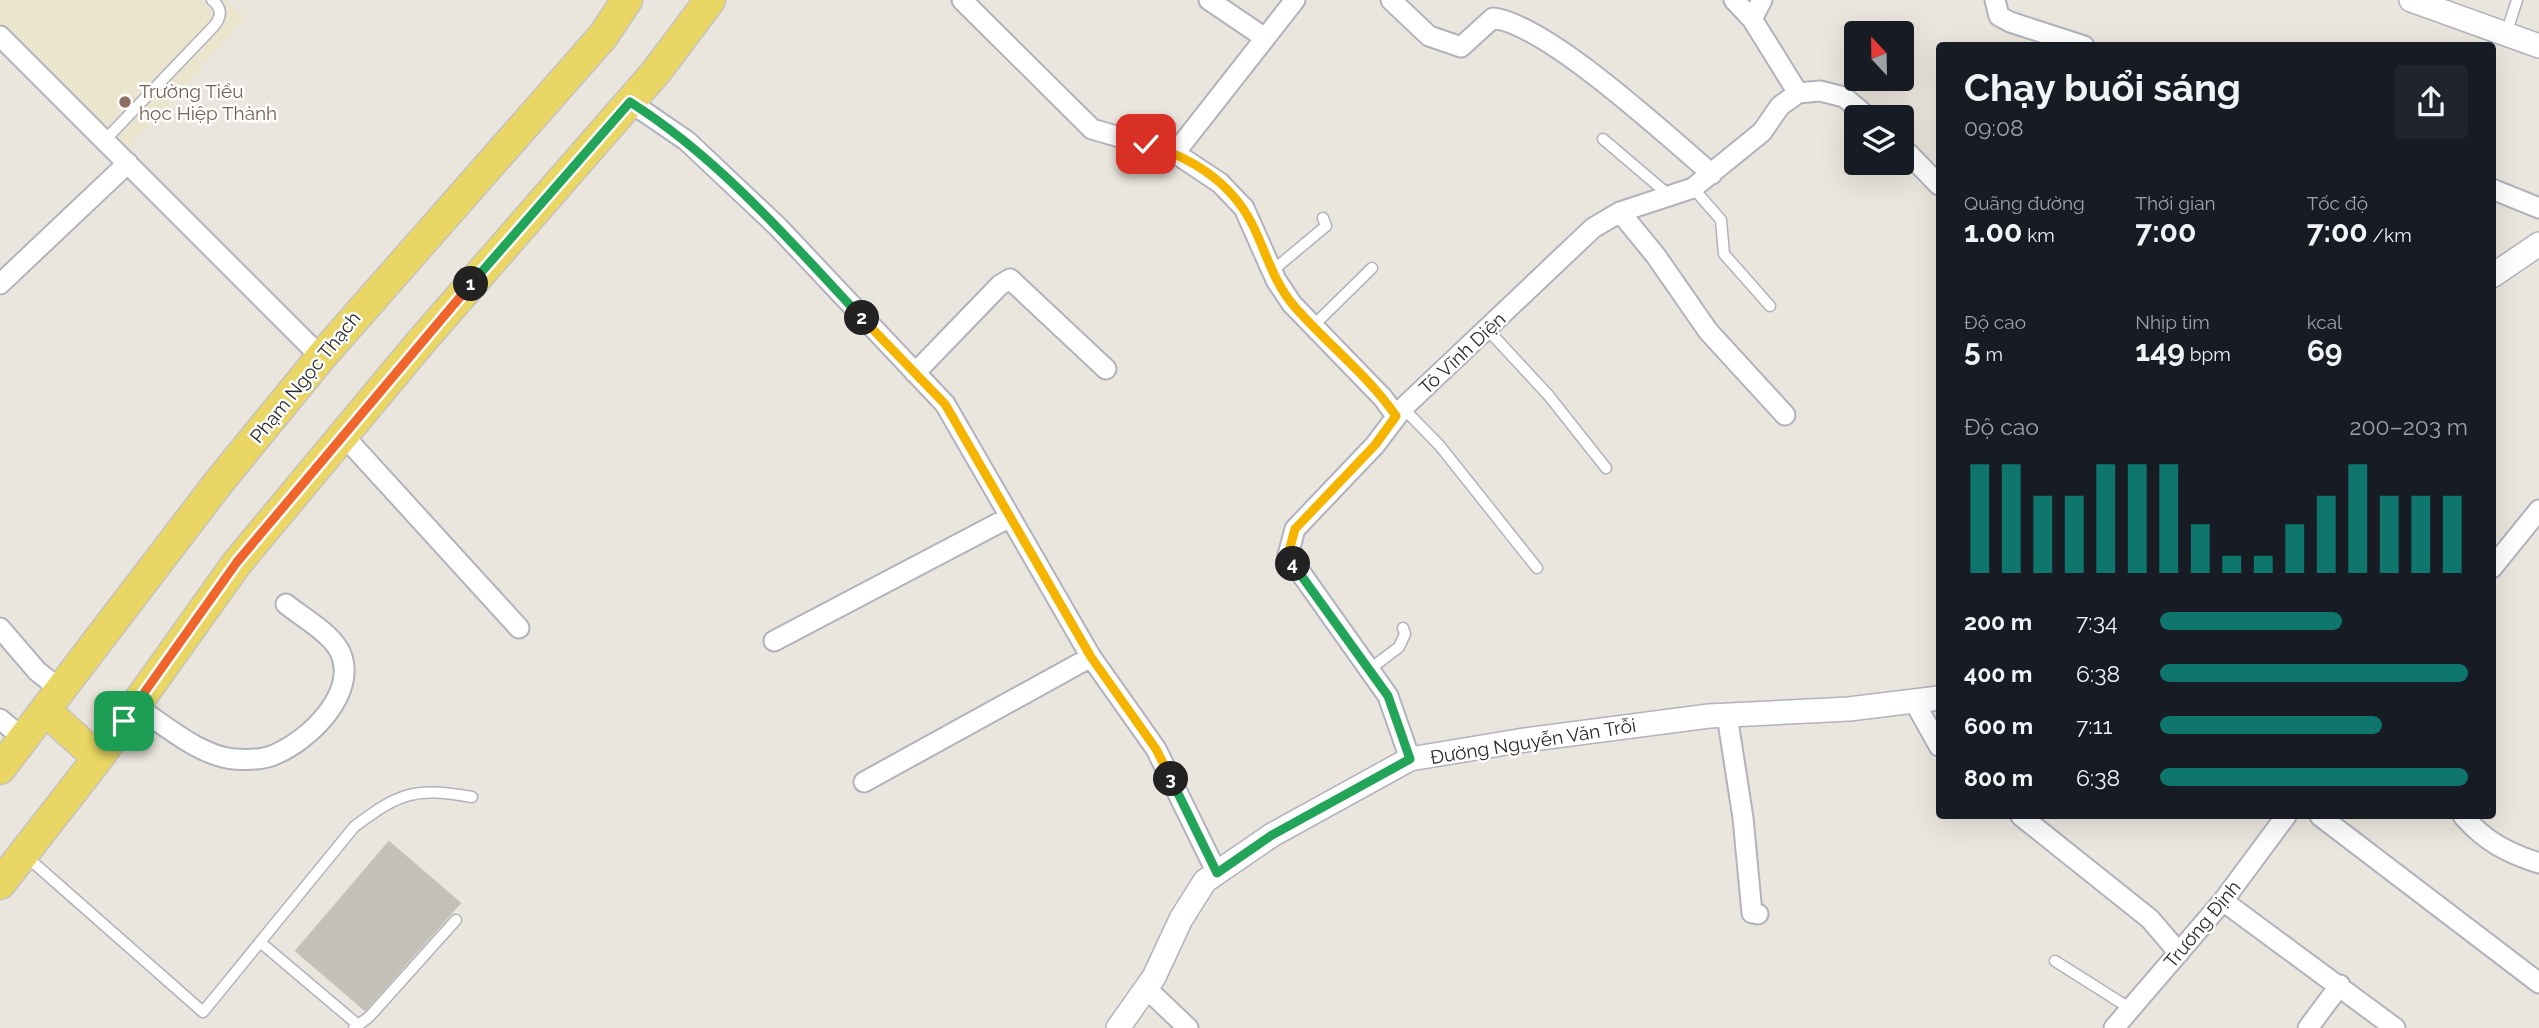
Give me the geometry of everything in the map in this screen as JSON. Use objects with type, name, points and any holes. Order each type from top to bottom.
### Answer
[{"type":"main road","name":"Phạm Ngọc Thạch","points":[[0,769],[219,482],[321,357],[604,36],[628,0]]},
{"type":"main road","points":[[0,884],[98,758],[237,562],[656,72],[710,0]]},
{"type":"main road","points":[[54,701],[98,758]]},
{"type":"street","points":[[962,0],[1092,129],[1175,153],[1220,183],[1244,208],[1272,271],[1292,304],[1399,412]]},
{"type":"street","points":[[1209,0],[1265,38]]},
{"type":"street","points":[[1175,153],[1295,0]]},
{"type":"street","points":[[1391,0],[1429,36],[1461,47],[1493,18],[1504,0]]},
{"type":"street","points":[[1734,0],[1752,19],[1798,93],[1820,91],[1844,97],[1854,105]]},
{"type":"street","points":[[1752,19],[1762,0]]},
{"type":"street","points":[[1995,0],[1999,16],[2072,42]]},
{"type":"street","points":[[2411,0],[2539,46]]},
{"type":"street","points":[[1493,18],[1511,20],[1566,55],[1712,174]]},
{"type":"street","points":[[0,36],[321,357]]},
{"type":"street","name":"Tô Vĩnh Diện","points":[[1410,759],[1388,696],[1297,572],[1288,555],[1295,529],[1375,445],[1399,412],[1593,228],[1619,212],[1693,188],[1762,132],[1780,106],[1798,93]]},
{"type":"street","points":[[630,102],[687,141],[778,227],[945,404],[1047,575],[1091,657],[1156,749],[1217,873]]},
{"type":"street","points":[[1914,159],[1936,182]]},
{"type":"street","points":[[0,284],[128,163]]},
{"type":"street","points":[[2496,191],[2539,208]]},
{"type":"street","points":[[1619,212],[1656,256],[1708,331],[1785,415]]},
{"type":"street","points":[[2496,273],[2539,244]]},
{"type":"street","points":[[915,373],[1007,279],[1106,369]]},
{"type":"street","points":[[343,435],[519,628]]},
{"type":"street","points":[[2496,563],[2538,512]]},
{"type":"street","points":[[774,641],[1010,517]]},
{"type":"street","points":[[135,706],[202,748],[231,759],[260,758],[292,746],[310,731],[335,699],[343,685],[344,663],[338,647],[286,604]]},
{"type":"street","points":[[0,628],[37,671],[54,701]]},
{"type":"street","points":[[864,782],[1091,657]]},
{"type":"street","name":"Đường Nguyễn Văn Trỗi","points":[[1118,1028],[1146,988],[1181,919],[1205,881],[1272,835],[1410,759],[1518,741],[1727,715],[1915,703],[1936,699]]},
{"type":"street","points":[[1915,703],[1936,741]]},
{"type":"street","points":[[1727,715],[1743,818],[1752,913],[1758,914]]},
{"type":"street","points":[[0,719],[24,739]]},
{"type":"street","points":[[2025,819],[2150,919],[2179,953]]},
{"type":"street","name":"Trương Định","points":[[2115,1028],[2223,901],[2284,819]]},
{"type":"street","points":[[2324,819],[2539,983]]},
{"type":"street","points":[[2466,819],[2479,833],[2507,853],[2539,863]]},
{"type":"street","points":[[2223,901],[2395,1028]]},
{"type":"street","points":[[2308,1028],[2340,985]]},
{"type":"street","points":[[1146,988],[1188,1028]]},
{"type":"lane","points":[[105,140],[219,20],[220,8],[212,0]]},
{"type":"lane","points":[[2506,34],[2517,0]]},
{"type":"lane","points":[[1603,139],[1671,197]]},
{"type":"lane","points":[[1693,188],[1721,220],[1724,254],[1770,306]]},
{"type":"lane","points":[[1272,271],[1326,226],[1323,218]]},
{"type":"lane","points":[[1313,326],[1371,268]]},
{"type":"lane","points":[[1488,330],[1549,396],[1606,468]]},
{"type":"lane","points":[[1399,412],[1440,446],[1537,568]]},
{"type":"lane","points":[[1370,669],[1399,647],[1405,634],[1402,628]]},
{"type":"lane","points":[[23,854],[203,1012],[354,827],[383,806],[411,794],[434,790],[472,797]]},
{"type":"lane","points":[[260,942],[355,1026],[369,1017],[456,920]]},
{"type":"lane","points":[[2054,961],[2131,1009]]},
{"type":"shaded area","name":"Trường Tiểu học Hiệp Thành","points":[[0,0],[225,0],[246,18],[128,149],[0,24]]},
{"type":"building","points":[[389,842],[460,903],[365,1010],[296,951]]},
{"type":"place","name":"Trường Tiểu học Hiệp Thành","points":[[125,102]]},
{"type":"route","points":[[124,721],[237,562],[420,343],[630,102],[687,141],[778,227],[945,404],[1047,575],[1091,657],[1156,749],[1217,873],[1272,835],[1410,759],[1388,696],[1349,638],[1297,572],[1288,555],[1295,529],[1375,445],[1396,416],[1345,356],[1292,304],[1276,280],[1244,208],[1220,183],[1196,164],[1175,153],[1146,144]]}]
